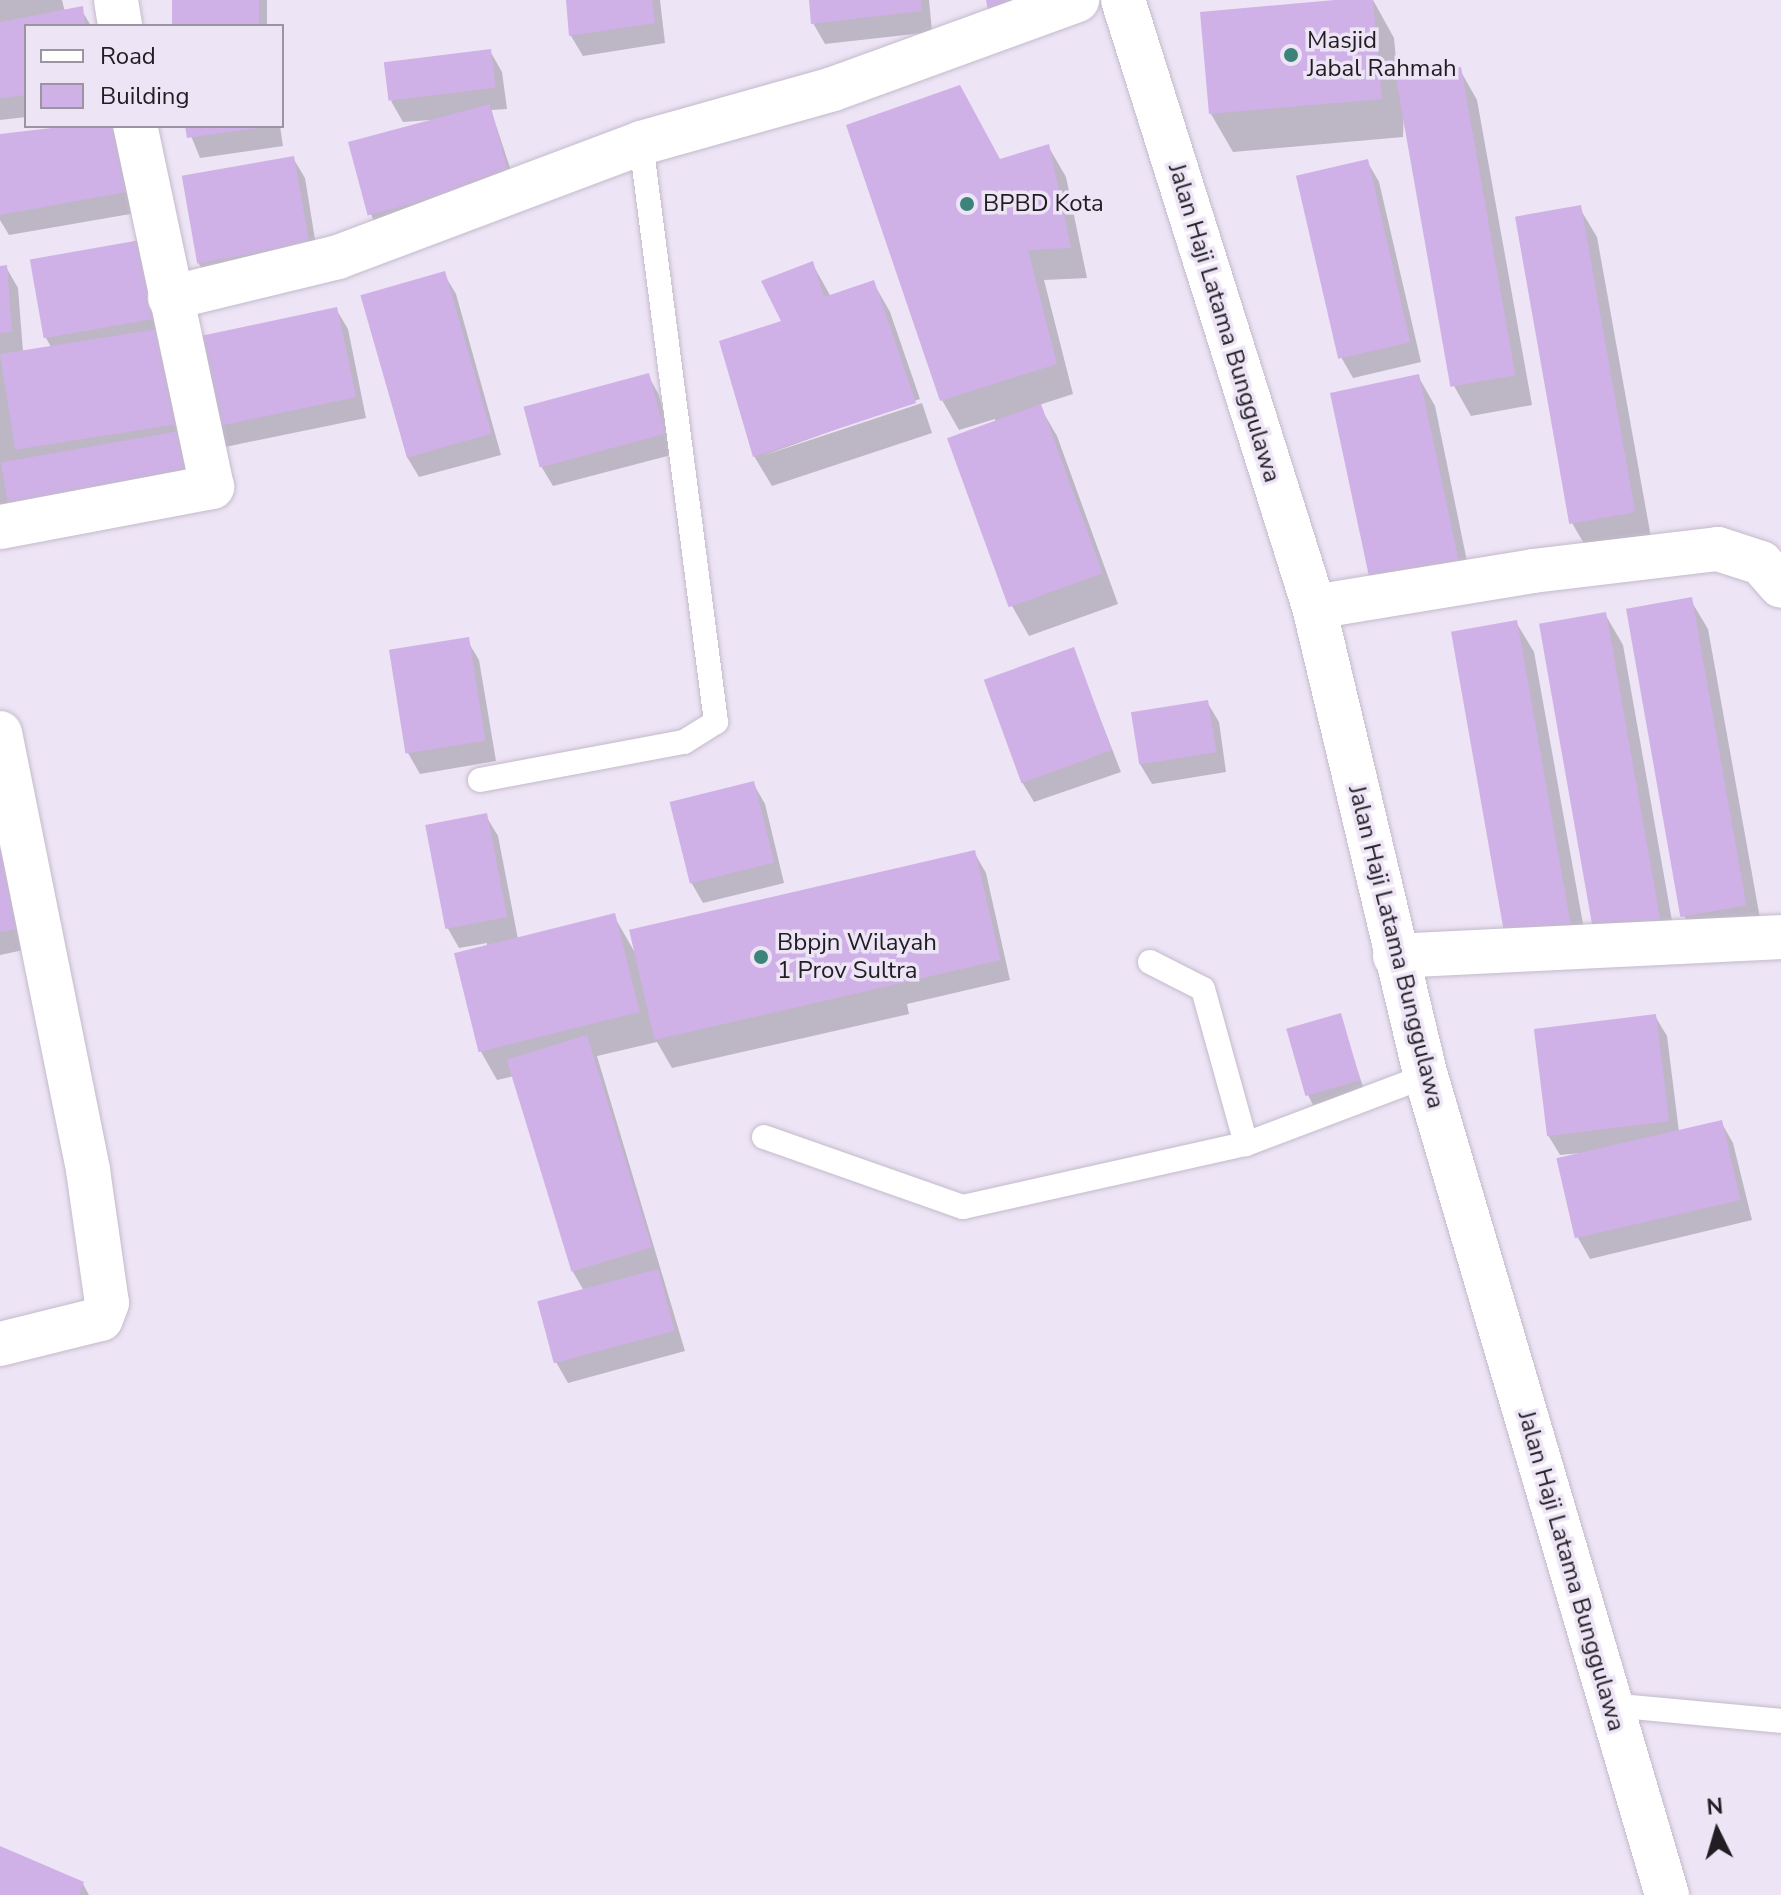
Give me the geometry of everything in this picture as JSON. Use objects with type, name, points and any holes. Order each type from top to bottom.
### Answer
[{"type":"street","points":[[116,0],[120,24]]},
{"type":"street","points":[[170,298],[352,252],[641,143],[847,84],[1077,0]]},
{"type":"street","name":"Jalan Haji Latama Bunggulawa","points":[[1123,0],[1314,607],[1426,1076],[1667,1895]]},
{"type":"street","points":[[0,527],[212,487],[135,128]]},
{"type":"street","points":[[1314,607],[1533,571],[1718,549],[1761,563],[1781,586]]},
{"type":"street","points":[[0,733],[85,1154],[107,1303],[101,1319],[0,1344]]},
{"type":"street","points":[[1395,956],[1781,937]]},
{"type":"lane","points":[[480,780],[684,742],[716,722],[641,143]]},
{"type":"lane","points":[[1150,962],[1203,989],[1246,1144]]},
{"type":"lane","points":[[764,1137],[963,1207],[1246,1144],[1426,1076]]},
{"type":"lane","points":[[1610,1705],[1781,1721]]},
{"type":"building","points":[[172,0],[259,0],[259,24],[172,24]]},
{"type":"building","points":[[566,0],[652,0],[655,23],[569,36]]},
{"type":"building","points":[[809,0],[921,0],[922,11],[811,24]]},
{"type":"building","points":[[986,0],[1030,0],[988,10]]},
{"type":"building","name":"Masjid Jabal Rahmah","points":[[1335,0],[1373,0],[1382,99],[1209,114],[1200,12]]},
{"type":"building","points":[[83,6],[85,24],[24,24],[24,95],[0,98],[0,22]]},
{"type":"building","points":[[491,49],[496,88],[389,101],[384,62]]},
{"type":"building","points":[[1461,67],[1515,375],[1450,387],[1396,78]]},
{"type":"building","name":"BPBD Kota","points":[[960,85],[1000,159],[1049,144],[1071,248],[1028,250],[1057,364],[940,401],[846,125]]},
{"type":"building","points":[[490,104],[510,177],[368,215],[348,142]]},
{"type":"building","points":[[52,128],[112,128],[126,192],[0,215],[0,134]]},
{"type":"building","points":[[185,128],[258,128],[187,138]]},
{"type":"building","points":[[294,156],[309,244],[197,263],[182,176]]},
{"type":"building","points":[[1368,159],[1410,342],[1338,359],[1296,176]]},
{"type":"building","points":[[1581,205],[1635,512],[1569,524],[1515,217]]},
{"type":"building","points":[[146,239],[160,318],[44,338],[30,259]]},
{"type":"building","points":[[813,261],[824,297],[874,280],[916,403],[753,457],[719,341],[781,321],[761,281]]},
{"type":"building","points":[[7,265],[12,332],[0,333],[0,266]]},
{"type":"building","points":[[445,271],[492,433],[407,458],[360,295]]},
{"type":"building","points":[[337,307],[356,397],[211,428],[192,338]]},
{"type":"building","points":[[164,328],[179,424],[15,450],[0,354]]},
{"type":"building","points":[[649,373],[665,434],[540,467],[523,407]]},
{"type":"building","points":[[1419,374],[1461,570],[1372,589],[1330,393]]},
{"type":"building","points":[[1041,404],[1103,573],[1009,607],[947,438]]},
{"type":"building","points":[[185,430],[195,488],[11,521],[1,462]]},
{"type":"building","points":[[1692,597],[1746,905],[1680,917],[1626,609]]},
{"type":"building","points":[[1606,612],[1660,919],[1593,931],[1539,624]]},
{"type":"building","points":[[1517,620],[1571,927],[1505,939],[1451,632]]},
{"type":"building","points":[[469,637],[485,741],[405,753],[389,650]]},
{"type":"building","points":[[1074,647],[1112,750],[1021,783],[984,680]]},
{"type":"building","points":[[1208,700],[1216,752],[1139,765],[1131,712]]},
{"type":"building","points":[[754,781],[774,863],[690,884],[670,802]]},
{"type":"building","points":[[487,813],[507,917],[445,929],[425,825]]},
{"type":"building","points":[[12,848],[28,927],[0,932],[0,850]]},
{"type":"building","name":"Bbpjn Wilayah 1 Prov Sultra","points":[[975,850],[1000,960],[655,1040],[629,930]]},
{"type":"building","points":[[615,913],[640,1012],[479,1052],[454,953]]},
{"type":"building","points":[[1341,1013],[1360,1080],[1306,1096],[1286,1029]]},
{"type":"building","points":[[1656,1014],[1669,1121],[1547,1136],[1534,1029]]},
{"type":"building","points":[[587,1035],[652,1247],[572,1272],[507,1060]]},
{"type":"building","points":[[1722,1120],[1740,1200],[1575,1238],[1556,1158]]},
{"type":"building","points":[[658,1269],[675,1331],[554,1363],[537,1301]]},
{"type":"building","points":[[0,1846],[84,1882],[79,1895],[0,1895]]},
{"type":"place","name":"Masjid Jabal Rahmah","points":[[1291,55]]},
{"type":"place","name":"BPBD Kota","points":[[967,204]]},
{"type":"place","name":"Bbpjn Wilayah 1 Prov Sultra","points":[[761,957]]}]
